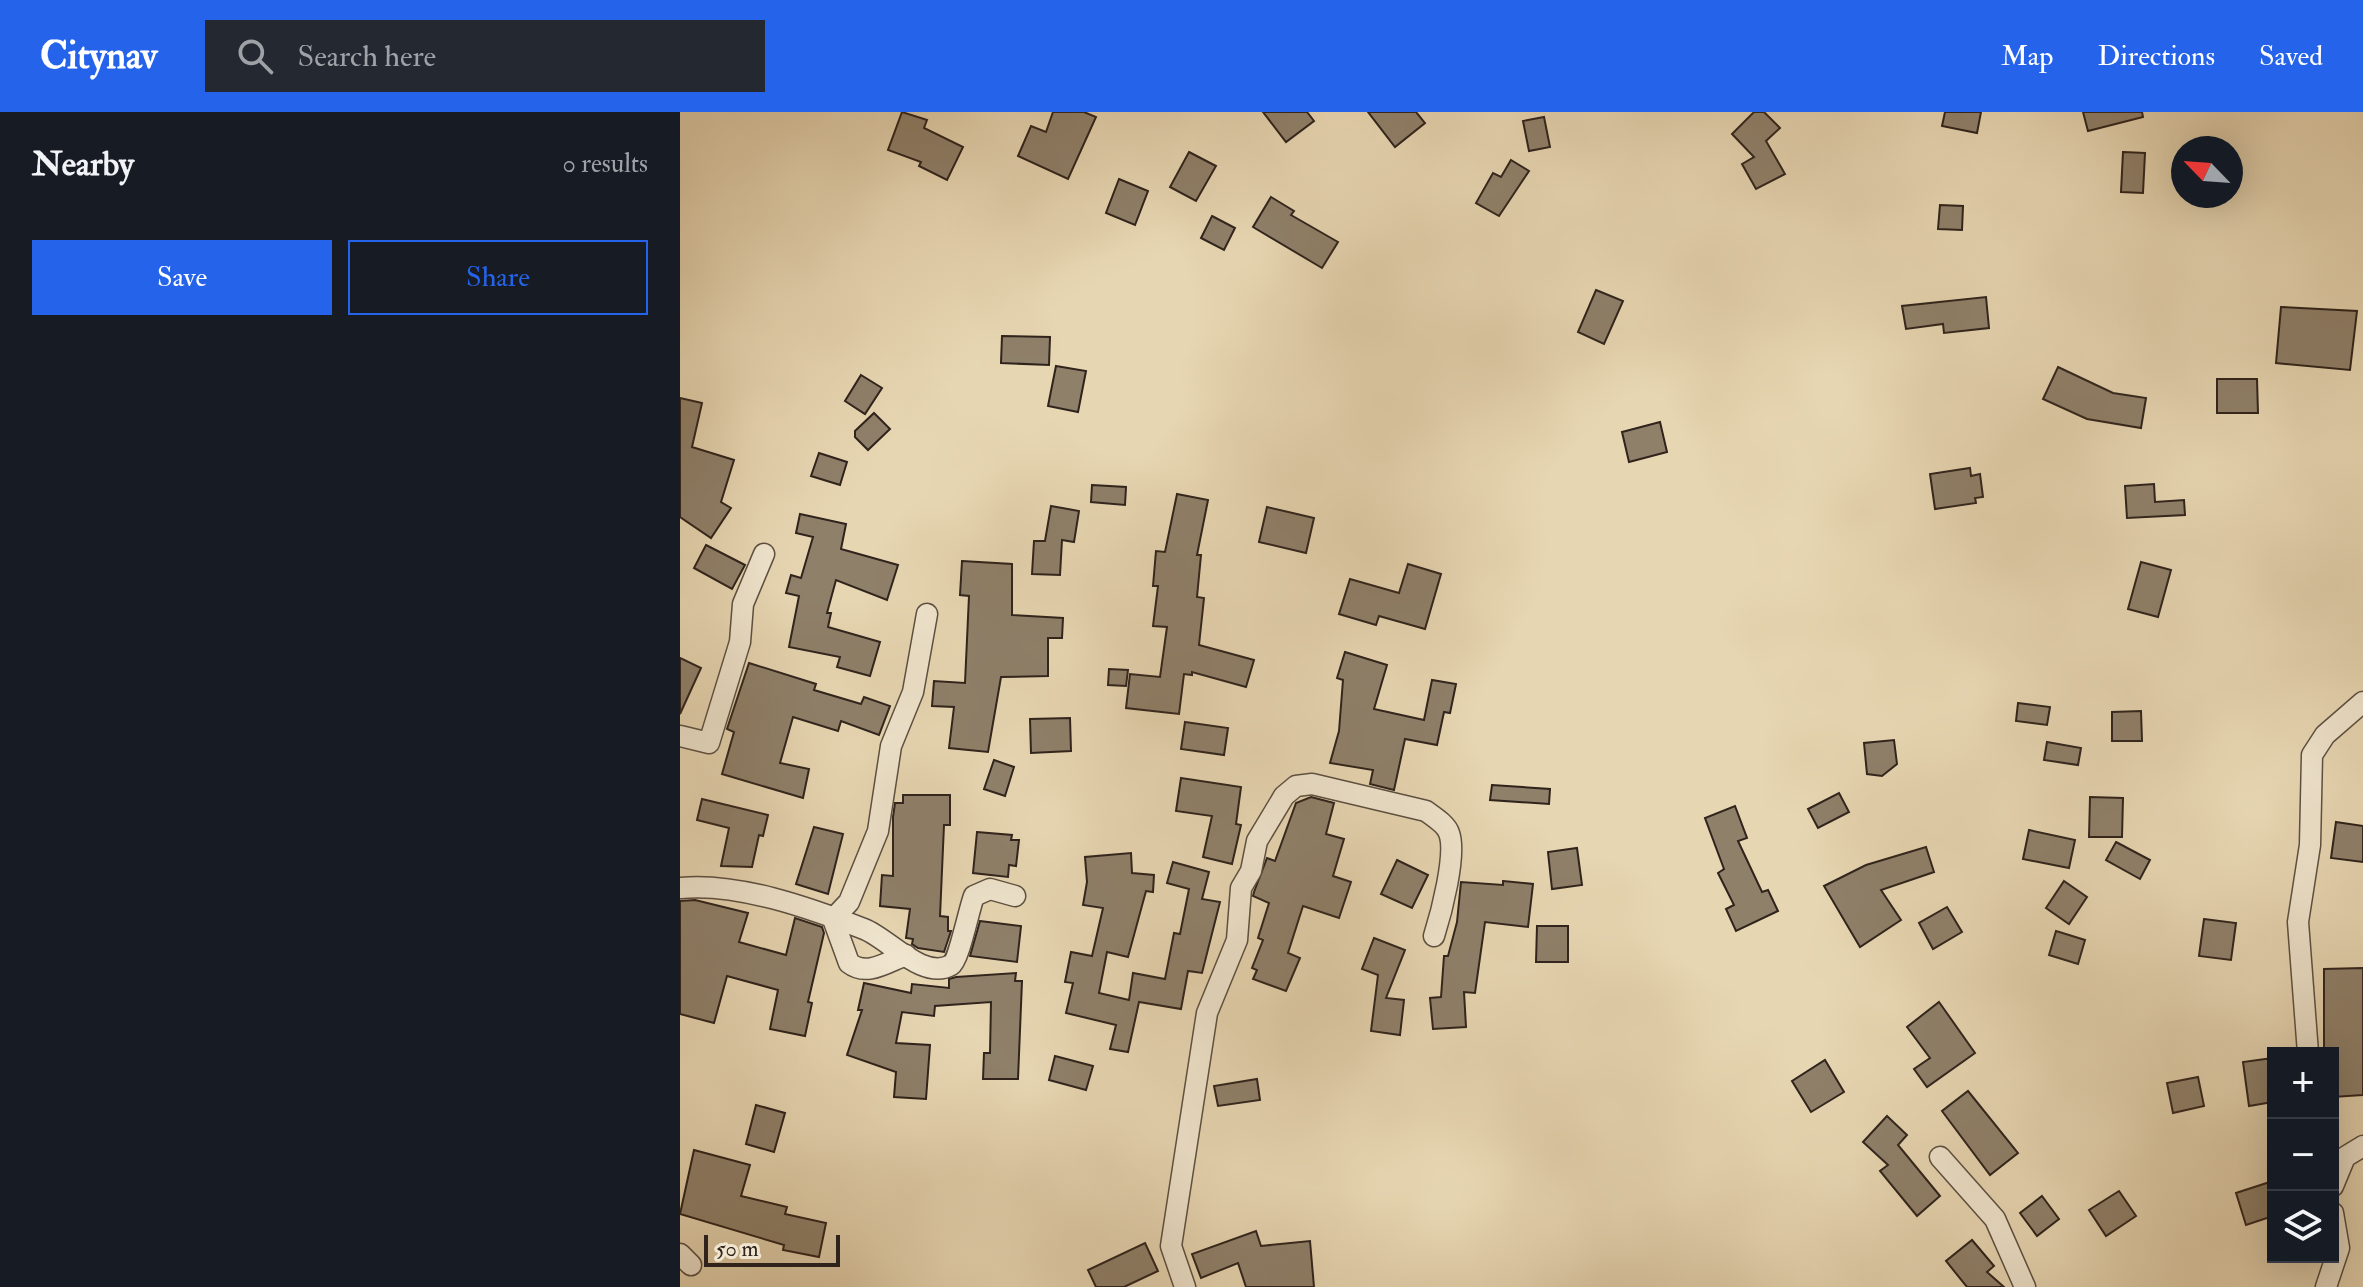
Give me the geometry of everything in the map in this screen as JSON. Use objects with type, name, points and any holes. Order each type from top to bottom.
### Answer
[{"type":"street","points":[[680,736],[709,743],[740,642],[743,604],[764,554]]},
{"type":"street","points":[[833,919],[849,902],[878,831],[891,746],[913,692],[927,614]]},
{"type":"street","points":[[2308,1047],[2298,922],[2310,845],[2312,755],[2325,735],[2363,702]]},
{"type":"street","points":[[1185,1287],[1171,1246],[1207,1013],[1237,940],[1241,888],[1251,871],[1257,841],[1284,796],[1296,786],[1312,784],[1426,811],[1439,820],[1449,833],[1450,856],[1434,936]]},
{"type":"street","points":[[680,888],[698,885],[787,901],[867,930],[933,968],[951,965],[957,960],[964,921],[974,896],[990,889],[1015,896]]},
{"type":"street","points":[[833,919],[849,963],[854,967],[868,970],[906,955]]},
{"type":"street","points":[[2339,1151],[2363,1146]]},
{"type":"street","points":[[1940,1157],[1995,1219],[2025,1287]]},
{"type":"street","points":[[2326,1287],[2334,1263]]},
{"type":"building","points":[[902,112],[927,120],[924,128],[963,147],[947,180],[919,166],[921,162],[888,150]]},
{"type":"building","points":[[1053,112],[1084,112],[1096,117],[1068,179],[1018,156],[1031,126],[1046,132]]},
{"type":"building","points":[[1263,112],[1307,112],[1314,121],[1286,142]]},
{"type":"building","points":[[1368,112],[1416,112],[1425,123],[1395,147]]},
{"type":"building","points":[[1754,112],[1764,112],[1780,128],[1766,141],[1785,174],[1756,189],[1742,164],[1754,157],[1732,134]]},
{"type":"building","points":[[1945,112],[1981,112],[1977,133],[1942,126]]},
{"type":"building","points":[[2083,112],[2142,112],[2143,117],[2088,131]]},
{"type":"building","points":[[1544,117],[1550,147],[1529,151],[1523,121]]},
{"type":"building","points":[[1189,152],[1216,166],[1196,201],[1170,187]]},
{"type":"building","points":[[2123,152],[2145,153],[2143,193],[2121,192]]},
{"type":"building","points":[[1511,160],[1529,171],[1499,216],[1476,203],[1493,173],[1501,177]]},
{"type":"building","points":[[1119,179],[1148,191],[1135,225],[1106,213]]},
{"type":"building","points":[[1271,197],[1294,211],[1291,215],[1338,242],[1322,268],[1253,227]]},
{"type":"building","points":[[1940,205],[1963,206],[1962,230],[1938,229]]},
{"type":"building","points":[[1212,216],[1235,228],[1224,250],[1201,238]]},
{"type":"building","points":[[1596,290],[1623,301],[1604,344],[1578,332]]},
{"type":"building","points":[[1986,297],[1989,328],[1944,333],[1943,324],[1906,329],[1902,306]]},
{"type":"building","points":[[2281,307],[2357,311],[2350,370],[2276,363]]},
{"type":"building","points":[[1002,336],[1050,337],[1049,365],[1001,363]]},
{"type":"building","points":[[1056,366],[1086,371],[1078,412],[1048,406]]},
{"type":"building","points":[[2058,367],[2113,393],[2146,398],[2141,428],[2087,419],[2043,399]]},
{"type":"building","points":[[861,375],[882,388],[865,414],[845,401]]},
{"type":"building","points":[[2217,379],[2257,379],[2258,413],[2217,413]]},
{"type":"building","points":[[680,398],[702,403],[692,447],[734,460],[721,502],[731,508],[711,538],[680,517]]},
{"type":"building","points":[[874,413],[890,429],[868,450],[855,437],[855,431]]},
{"type":"building","points":[[1660,422],[1667,452],[1629,462],[1622,432]]},
{"type":"building","points":[[819,453],[847,462],[840,485],[811,476]]},
{"type":"building","points":[[1970,468],[1971,476],[1980,474],[1983,497],[1975,498],[1976,503],[1935,509],[1930,474]]},
{"type":"building","points":[[2154,484],[2155,502],[2184,500],[2185,515],[2127,518],[2125,486]]},
{"type":"building","points":[[1092,485],[1126,487],[1125,505],[1091,502]]},
{"type":"building","points":[[1177,494],[1208,500],[1197,555],[1201,555],[1197,597],[1204,598],[1199,645],[1254,660],[1246,687],[1192,672],[1192,675],[1184,674],[1179,714],[1126,708],[1130,674],[1160,677],[1167,627],[1153,626],[1158,586],[1153,586],[1156,551],[1165,552]]},
{"type":"building","points":[[1051,506],[1079,511],[1074,542],[1062,540],[1060,575],[1032,574],[1034,541],[1045,541]]},
{"type":"building","points":[[1267,507],[1314,518],[1306,553],[1259,542]]},
{"type":"building","points":[[800,514],[846,524],[841,549],[898,565],[887,600],[836,580],[827,613],[831,613],[828,627],[880,642],[870,676],[837,667],[840,657],[789,647],[799,596],[786,593],[791,575],[801,578],[813,537],[796,533]]},
{"type":"building","points":[[706,545],[745,565],[732,589],[694,568]]},
{"type":"building","points":[[962,561],[1012,564],[1012,615],[1063,618],[1062,638],[1048,638],[1048,676],[1001,677],[988,752],[949,748],[954,707],[932,706],[934,681],[965,683],[969,596],[960,595]]},
{"type":"building","points":[[2141,562],[2171,570],[2158,617],[2128,609]]},
{"type":"building","points":[[1408,564],[1441,574],[1425,629],[1379,616],[1376,625],[1339,614],[1350,579],[1399,593]]},
{"type":"building","points":[[1345,652],[1387,665],[1374,709],[1424,720],[1432,680],[1456,684],[1450,713],[1444,712],[1437,745],[1405,739],[1394,790],[1370,784],[1373,770],[1330,763],[1339,731],[1343,680],[1337,678]]},
{"type":"building","points":[[680,658],[701,668],[680,714]]},
{"type":"building","points":[[749,663],[816,684],[814,690],[861,704],[864,697],[890,706],[879,735],[841,721],[838,731],[793,717],[780,763],[809,769],[803,798],[722,774],[734,732],[727,729]]},
{"type":"building","points":[[1109,669],[1128,670],[1126,686],[1108,685]]},
{"type":"building","points":[[2018,703],[2050,707],[2047,725],[2016,721]]},
{"type":"building","points":[[2141,711],[2142,741],[2112,741],[2112,712]]},
{"type":"building","points":[[1070,718],[1071,751],[1031,753],[1030,719]]},
{"type":"building","points":[[1185,722],[1228,728],[1224,755],[1181,749]]},
{"type":"building","points":[[1894,740],[1897,764],[1882,776],[1867,774],[1864,743]]},
{"type":"building","points":[[2047,742],[2081,748],[2078,765],[2044,760]]},
{"type":"building","points":[[994,760],[1014,767],[1005,796],[984,789]]},
{"type":"building","points":[[1181,778],[1241,787],[1236,824],[1241,825],[1232,864],[1203,857],[1212,816],[1176,811]]},
{"type":"building","points":[[1492,785],[1550,789],[1549,804],[1490,800]]},
{"type":"building","points":[[1839,793],[1849,812],[1818,828],[1808,809]]},
{"type":"building","points":[[903,795],[950,795],[950,825],[944,825],[940,916],[948,917],[948,931],[951,931],[944,952],[918,948],[912,944],[913,939],[906,938],[910,909],[880,906],[882,875],[893,876],[893,817],[895,803],[903,803]]},
{"type":"building","points":[[1311,797],[1334,803],[1326,834],[1344,839],[1333,876],[1351,882],[1339,918],[1303,906],[1288,953],[1300,958],[1286,991],[1253,979],[1257,970],[1252,968],[1263,940],[1258,938],[1269,903],[1253,896],[1267,858],[1275,861],[1296,803]]},
{"type":"building","points":[[2090,797],[2123,798],[2122,837],[2089,837]]},
{"type":"building","points":[[702,799],[768,815],[763,836],[759,835],[752,867],[721,866],[729,828],[697,820]]},
{"type":"building","points":[[1735,806],[1747,838],[1738,841],[1762,892],[1768,890],[1778,911],[1736,931],[1726,909],[1734,905],[1718,873],[1724,869],[1705,818]]},
{"type":"building","points":[[2336,822],[2363,826],[2363,862],[2331,858]]},
{"type":"building","points":[[814,827],[843,834],[828,894],[796,884]]},
{"type":"building","points":[[2029,830],[2075,840],[2069,868],[2023,859]]},
{"type":"building","points":[[977,832],[1012,835],[1011,840],[1019,840],[1016,866],[1009,865],[1008,877],[973,873]]},
{"type":"building","points":[[2116,842],[2150,860],[2140,879],[2106,860]]},
{"type":"building","points":[[1926,847],[1934,872],[1881,890],[1901,920],[1860,947],[1824,886],[1866,865]]},
{"type":"building","points":[[1577,848],[1582,885],[1552,889],[1548,852]]},
{"type":"building","points":[[1131,853],[1132,873],[1154,875],[1153,892],[1146,891],[1128,957],[1107,952],[1099,993],[1129,1000],[1133,973],[1165,979],[1174,933],[1180,934],[1189,889],[1167,883],[1173,862],[1209,872],[1202,899],[1220,902],[1202,973],[1188,971],[1181,1009],[1139,1002],[1128,1052],[1110,1049],[1116,1025],[1066,1013],[1073,983],[1065,982],[1071,952],[1092,956],[1103,908],[1083,905],[1087,882],[1085,857]]},
{"type":"building","points":[[1397,860],[1428,875],[1412,908],[1381,894]]},
{"type":"building","points":[[1503,881],[1533,884],[1528,927],[1485,922],[1475,993],[1464,992],[1466,1027],[1433,1029],[1430,998],[1441,997],[1444,956],[1448,956],[1457,922],[1461,882],[1503,885]]},
{"type":"building","points":[[2064,881],[2087,897],[2069,924],[2046,908]]},
{"type":"building","points":[[695,900],[748,913],[739,942],[786,955],[795,918],[822,927],[824,933],[808,1002],[812,1003],[805,1036],[770,1029],[778,990],[727,976],[714,1023],[680,1014],[680,901]]},
{"type":"building","points":[[1947,907],[1962,932],[1933,949],[1919,923]]},
{"type":"building","points":[[2204,919],[2236,923],[2231,960],[2199,956]]},
{"type":"building","points":[[980,921],[1021,926],[1017,962],[970,956]]},
{"type":"building","points":[[1537,926],[1568,926],[1568,962],[1536,962]]},
{"type":"building","points":[[2056,931],[2085,940],[2078,964],[2049,955]]},
{"type":"building","points":[[1374,938],[1405,950],[1386,998],[1404,1000],[1400,1035],[1371,1031],[1378,975],[1362,969]]},
{"type":"building","points":[[2363,968],[2363,1095],[2339,1097],[2339,1047],[2324,1047],[2324,969]]},
{"type":"building","points":[[1016,973],[1015,981],[1022,981],[1018,1079],[983,1079],[984,1053],[990,1053],[991,1002],[935,1006],[934,1016],[902,1012],[896,1043],[930,1045],[926,1099],[894,1097],[896,1072],[847,1055],[862,1010],[858,1010],[864,983],[911,993],[912,984],[949,988],[949,979],[956,977]]},
{"type":"building","points":[[1939,1002],[1975,1053],[1927,1087],[1914,1069],[1930,1058],[1907,1027]]},
{"type":"building","points":[[1055,1056],[1093,1066],[1086,1090],[1049,1080]]},
{"type":"building","points":[[2267,1059],[2267,1103],[2249,1106],[2243,1062]]},
{"type":"building","points":[[1825,1060],[1844,1092],[1811,1112],[1792,1081]]},
{"type":"building","points":[[2198,1077],[2204,1106],[2173,1113],[2167,1083]]},
{"type":"building","points":[[1257,1079],[1260,1100],[1218,1106],[1214,1086]]},
{"type":"building","points":[[1968,1091],[2018,1153],[1990,1175],[1942,1111]]},
{"type":"building","points":[[756,1105],[785,1113],[774,1152],[746,1144]]},
{"type":"building","points":[[1887,1116],[1907,1135],[1898,1145],[1940,1196],[1917,1216],[1880,1171],[1888,1165],[1863,1142]]},
{"type":"building","points":[[694,1150],[750,1165],[741,1196],[787,1207],[785,1214],[826,1223],[819,1257],[783,1250],[784,1245],[680,1214]]},
{"type":"building","points":[[2267,1183],[2267,1218],[2246,1225],[2236,1193]]},
{"type":"building","points":[[2119,1191],[2136,1216],[2106,1236],[2089,1210]]},
{"type":"building","points":[[2042,1196],[2059,1219],[2037,1236],[2020,1213]]},
{"type":"building","points":[[1256,1231],[1261,1246],[1310,1241],[1314,1287],[1246,1287],[1238,1263],[1201,1278],[1192,1254]]},
{"type":"building","points":[[1972,1240],[1994,1266],[1987,1272],[2004,1287],[1967,1287],[1946,1261]]},
{"type":"building","points":[[1145,1243],[1158,1271],[1124,1287],[1096,1287],[1088,1270]]}]
